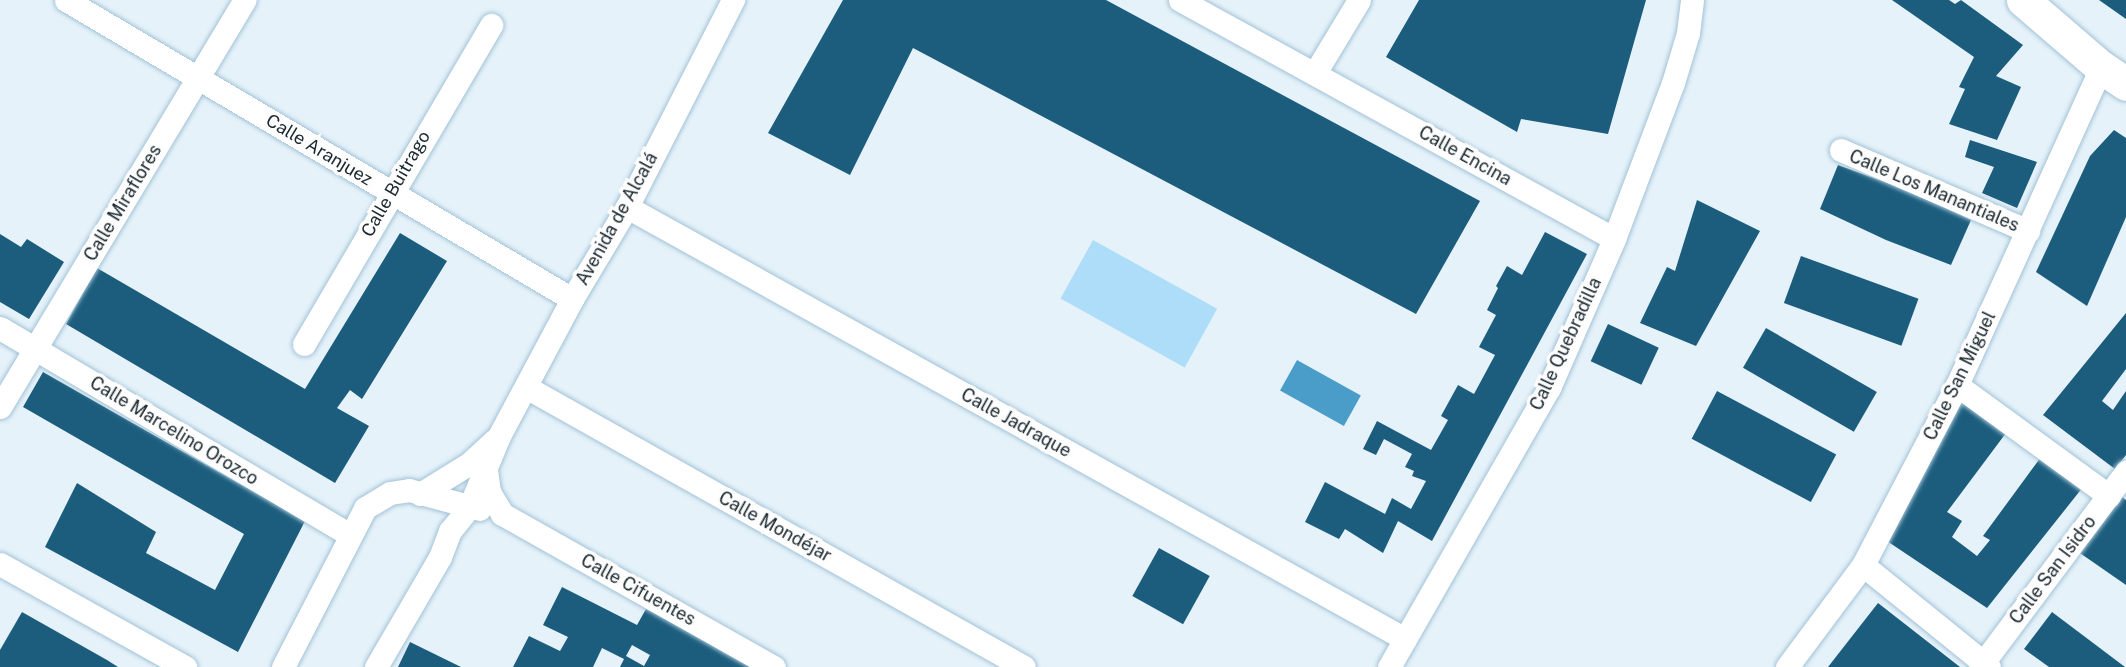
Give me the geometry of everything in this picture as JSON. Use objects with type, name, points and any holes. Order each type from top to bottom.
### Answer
[{"type":"street","name":"Calle Aranjuez","points":[[66,0],[572,299]]},
{"type":"street","name":"Calle Miraflores","points":[[0,407],[245,0]]},
{"type":"street","name":"Avenida de Alcalá","points":[[376,667],[440,557],[450,531],[470,506],[499,436],[572,299],[627,207],[733,0]]},
{"type":"street","name":"Calle Encina","points":[[1180,0],[1614,239]]},
{"type":"street","points":[[1315,73],[1359,0]]},
{"type":"street","name":"Calle Quebradilla","points":[[1389,667],[1549,388],[1614,239],[1673,83],[1688,33],[1692,0]]},
{"type":"street","points":[[2023,0],[2114,75]]},
{"type":"street","name":"Calle Buitrago","points":[[304,344],[390,192],[491,25]]},
{"type":"street","name":"Calle San Miguel","points":[[1787,667],[1863,565],[1957,385],[2028,231],[2114,75]]},
{"type":"street","name":"Calle Los Manantiales","points":[[1841,150],[2028,231]]},
{"type":"street","name":"Calle Jadraque","points":[[627,207],[1405,639]]},
{"type":"street","name":"Calle Marcelino Orozco","points":[[0,328],[349,534]]},
{"type":"street","points":[[1957,385],[2109,496]]},
{"type":"street","name":"Calle Mondéjar","points":[[526,387],[1024,667]]},
{"type":"street","name":"Avenida de Alcalá","points":[[282,667],[349,534],[365,508],[378,498],[409,490],[427,496],[470,463],[499,436]]},
{"type":"street","points":[[486,470],[489,492],[502,514]]},
{"type":"street","name":"Calle San Isidro","points":[[1984,666],[2126,472]]},
{"type":"street","points":[[427,496],[443,509],[450,531]]},
{"type":"street","name":"Calle Cifuentes","points":[[427,496],[502,514],[774,667]]},
{"type":"street","points":[[0,564],[185,667]]},
{"type":"street","points":[[1863,565],[1984,666]]},
{"type":"shaded area","points":[[1093,240],[1217,309],[1185,367],[1061,299]]},
{"type":"shaded area","points":[[1297,360],[1361,395],[1344,426],[1280,391]]},
{"type":"building","points":[[843,0],[1106,0],[1480,201],[1416,314],[913,48],[850,175],[768,133]]},
{"type":"building","points":[[1419,0],[1646,0],[1608,134],[1521,119],[1517,132],[1386,57]]},
{"type":"building","points":[[1892,0],[1949,0],[1955,4],[1961,0],[2023,45],[1996,76],[2021,87],[1997,140],[1949,124],[1965,89],[1959,87],[1974,57]]},
{"type":"building","points":[[2099,0],[2126,0],[2126,19]]},
{"type":"building","points":[[2114,130],[2126,138],[2126,217],[2087,306],[2036,272],[2090,156]]},
{"type":"building","points":[[1970,140],[2037,162],[2017,208],[1982,193],[1994,167],[1965,157]]},
{"type":"building","points":[[1838,165],[1909,191],[1971,220],[1951,265],[1886,240],[1820,209]]},
{"type":"building","points":[[1697,200],[1760,231],[1696,346],[1640,323],[1667,267],[1675,271]]},
{"type":"building","points":[[1545,232],[1587,254],[1432,541],[1398,521],[1383,553],[1345,529],[1339,539],[1305,522],[1325,482],[1385,514],[1392,498],[1411,509],[1426,481],[1412,476],[1414,471],[1405,467],[1412,454],[1384,439],[1376,455],[1363,449],[1377,421],[1431,450],[1448,420],[1441,416],[1458,385],[1474,394],[1495,355],[1479,347],[1496,315],[1487,310],[1498,288],[1496,286],[1507,266],[1522,275]]},
{"type":"building","points":[[400,233],[447,261],[362,399],[350,390],[337,408],[369,426],[335,483],[66,324],[97,268],[305,389]]},
{"type":"building","points":[[0,234],[21,247],[27,239],[64,262],[29,319],[0,302]]},
{"type":"building","points":[[1801,256],[1918,299],[1901,346],[1784,303]]},
{"type":"building","points":[[2126,313],[2126,369],[2102,401],[2113,410],[2126,391],[2126,455],[2115,469],[2043,415]]},
{"type":"building","points":[[1608,324],[1659,348],[1641,385],[1591,361]]},
{"type":"building","points":[[1766,328],[1877,392],[1854,432],[1743,368]]},
{"type":"building","points":[[43,372],[305,521],[238,652],[45,547],[77,483],[156,532],[146,553],[215,590],[244,534],[23,407]]},
{"type":"building","points":[[1717,391],[1836,454],[1811,502],[1692,439]]},
{"type":"building","points":[[1962,398],[2006,433],[1947,512],[1962,521],[1952,537],[1977,556],[1990,540],[1983,536],[2041,457],[2083,487],[1987,608],[1884,539]]},
{"type":"building","points":[[2118,494],[2126,500],[2126,585],[2077,551]]},
{"type":"building","points":[[1159,548],[1210,576],[1183,624],[1132,596]]},
{"type":"building","points":[[562,587],[637,625],[646,609],[754,667],[620,667],[624,659],[602,648],[593,667],[513,667],[529,636],[560,651],[568,637],[543,625]],"holes":[[[632,645],[650,655],[644,666],[626,656]]]},
{"type":"building","points":[[1878,603],[1960,667],[1828,667]]},
{"type":"building","points":[[22,612],[118,667],[0,667],[0,650]]},
{"type":"building","points":[[2052,612],[2125,667],[2049,667],[2024,649]]},
{"type":"building","points":[[410,642],[461,667],[398,667]]}]
